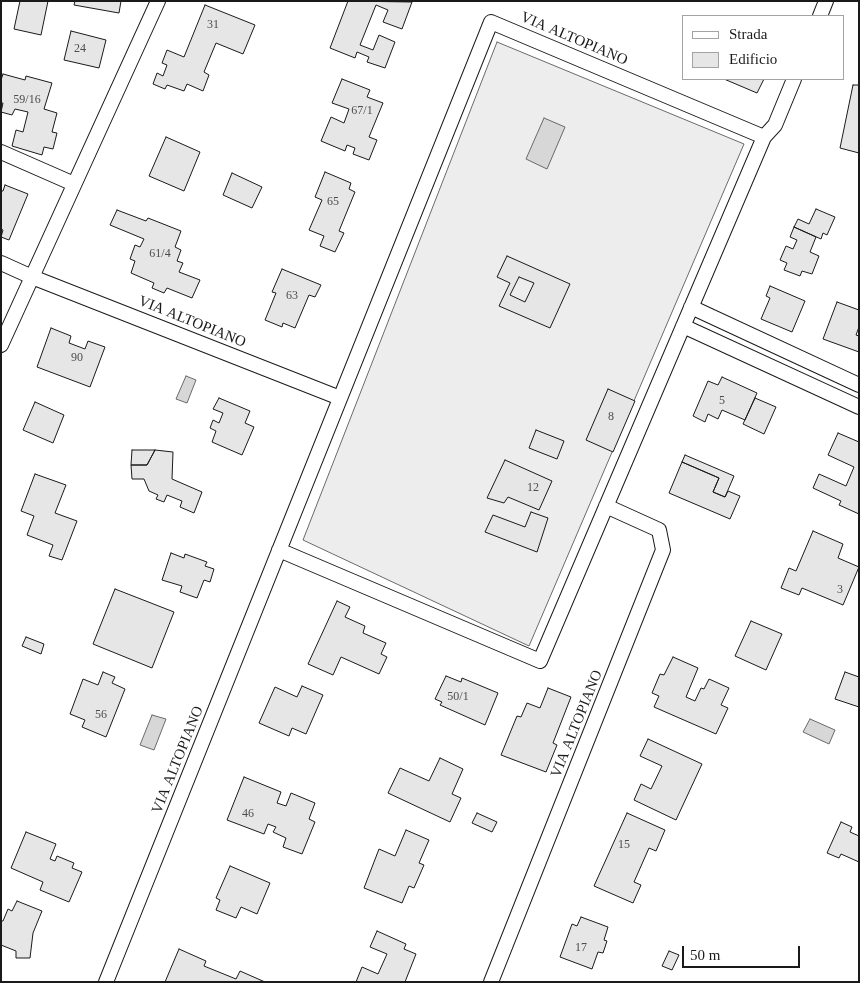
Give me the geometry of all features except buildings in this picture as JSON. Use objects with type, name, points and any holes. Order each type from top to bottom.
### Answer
[{"type":"street","points":[[1,346],[158,1]]},
{"type":"street","points":[[820,15],[826,1]]},
{"type":"street","name":"VIA ALTOPIANO","points":[[106,982],[491,22],[764,137]]},
{"type":"street","points":[[279,550],[540,661],[764,137],[775,125],[794,80]]},
{"type":"street","points":[[1,152],[74,184]]},
{"type":"street","name":"VIA ALTOPIANO","points":[[1,263],[32,277],[340,398]]},
{"type":"street","points":[[691,307],[859,385]]},
{"type":"street","points":[[683,326],[859,407]]},
{"type":"street","name":"VIA ALTOPIANO","points":[[491,982],[663,550],[659,530],[606,506]]},
{"type":"shaded area","points":[[497,42],[744,144],[529,646],[303,540]]},
{"type":"shaded area","points":[[544,118],[565,127],[547,169],[526,159]]},
{"type":"shaded area","points":[[186,376],[196,380],[187,403],[176,399]]},
{"type":"shaded area","points":[[152,715],[166,719],[154,750],[140,745]]},
{"type":"shaded area","points":[[810,719],[835,730],[829,744],[803,732]]}]
